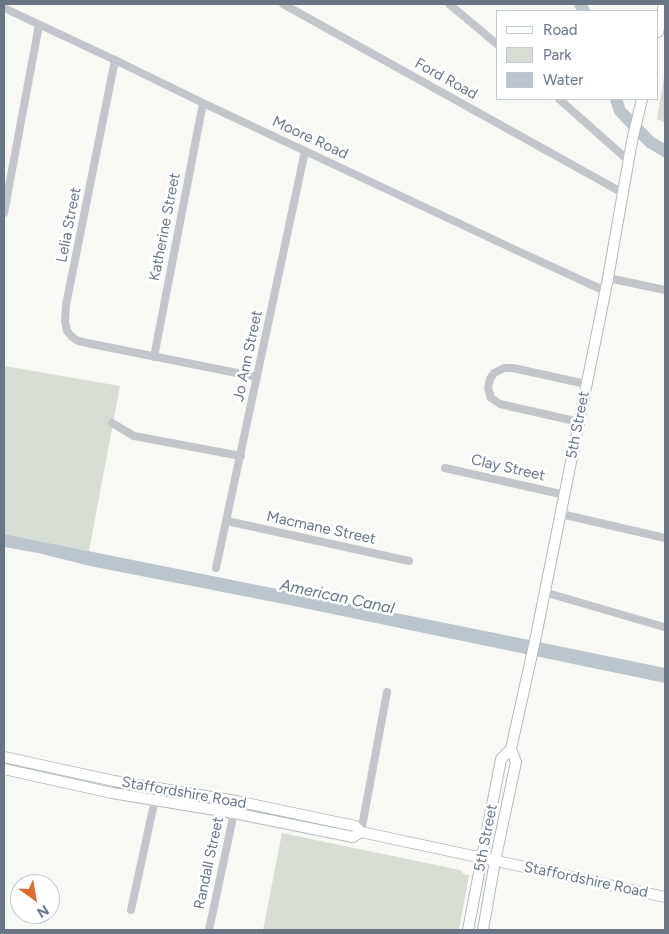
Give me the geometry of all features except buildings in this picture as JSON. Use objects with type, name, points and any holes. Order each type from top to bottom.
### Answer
[{"type":"main road","points":[[659,27],[664,4]]},
{"type":"main road","name":"5th Street","points":[[468,930],[501,759],[511,749],[536,636],[608,278],[640,104]]},
{"type":"main road","name":"5th Street","points":[[483,930],[495,861],[516,762],[511,749]]},
{"type":"main road","name":"Staffordshire Road","points":[[4,757],[114,781],[236,801],[355,826],[361,832],[665,897]]},
{"type":"main road","name":"Staffordshire Road","points":[[4,769],[112,792],[234,813],[353,837],[361,832]]},
{"type":"main road","points":[[493,800],[508,799]]},
{"type":"street","name":"Ford Road","points":[[283,4],[623,193]]},
{"type":"street","points":[[449,4],[497,44]]},
{"type":"street","name":"Moore Road","points":[[4,8],[605,291]]},
{"type":"street","points":[[4,213],[39,25]]},
{"type":"street","name":"Lelia Street","points":[[115,60],[66,305],[65,321],[67,331],[78,341],[258,377]]},
{"type":"street","points":[[560,100],[629,161]]},
{"type":"street","name":"Katherine Street","points":[[154,357],[203,103]]},
{"type":"street","name":"Jo Ann Street","points":[[216,568],[305,150]]},
{"type":"street","points":[[608,278],[665,290]]},
{"type":"street","points":[[579,422],[500,404],[491,398],[488,388],[494,373],[504,368],[513,368],[586,384]]},
{"type":"street","points":[[112,423],[134,436],[241,456]]},
{"type":"street","name":"Clay Street","points":[[445,468],[565,495]]},
{"type":"street","points":[[561,514],[665,538]]},
{"type":"street","name":"Macmane Street","points":[[227,522],[409,561]]},
{"type":"street","points":[[544,592],[664,627]]},
{"type":"street","points":[[361,832],[386,692]]},
{"type":"street","points":[[131,910],[155,800]]},
{"type":"street","name":"Randall Street","points":[[209,930],[236,801]]},
{"type":"green space","points":[[665,70],[665,123],[657,119]]},
{"type":"green space","points":[[4,366],[120,386],[89,551],[4,534]]},
{"type":"green space","points":[[282,833],[460,870],[465,875],[469,875],[459,930],[263,930]]},
{"type":"water","name":"American Canal","points":[[4,534],[665,668],[665,683],[4,547]]},
{"type":"waterway","points":[[580,4],[583,10]]},
{"type":"waterway","points":[[616,100],[620,111],[650,142],[665,151]]}]
